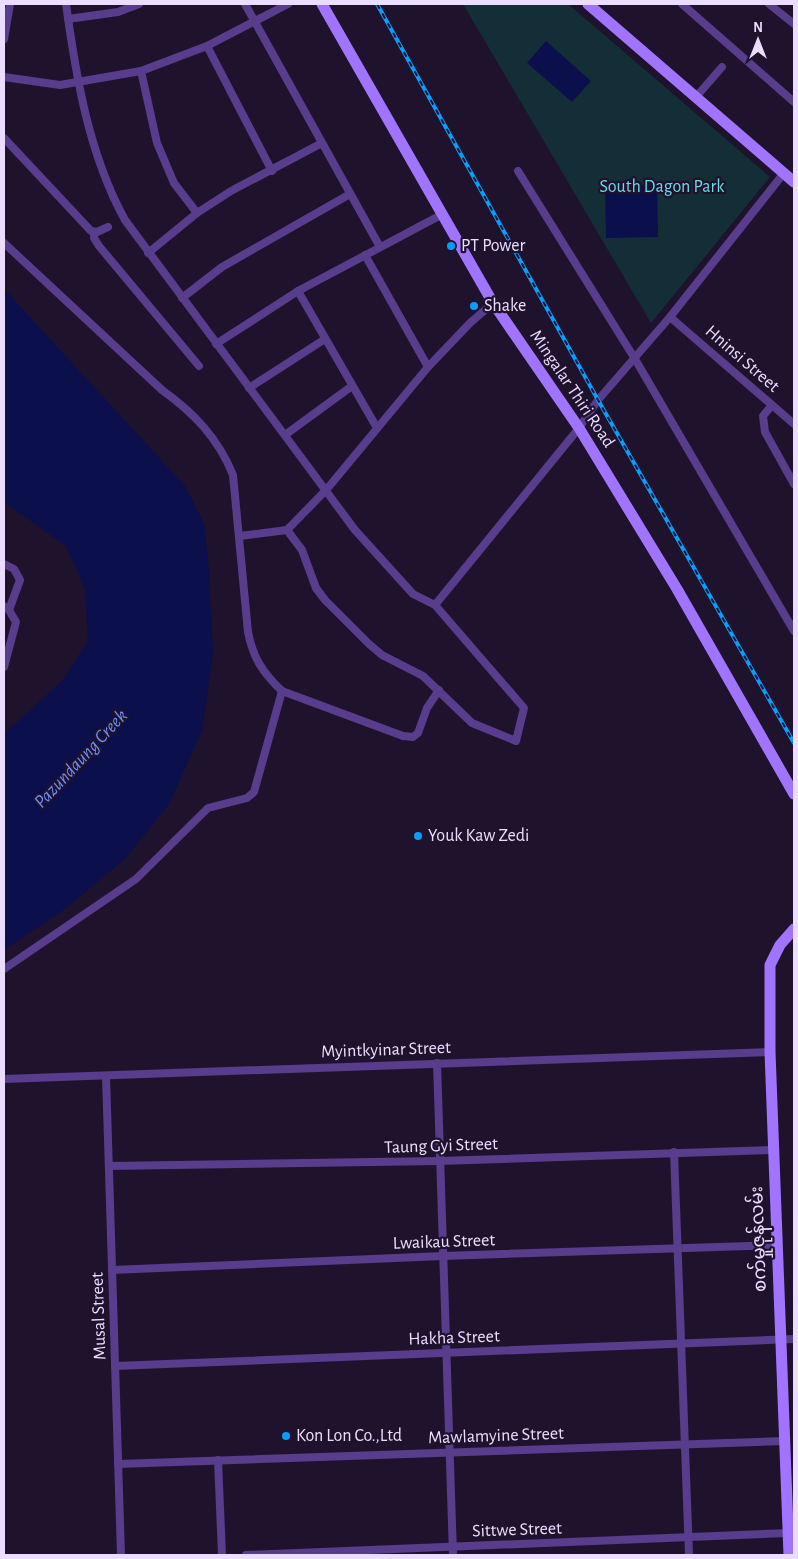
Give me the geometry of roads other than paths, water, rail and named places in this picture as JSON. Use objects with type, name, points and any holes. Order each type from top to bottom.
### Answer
[{"type":"street","points":[[4,39],[10,4]]},
{"type":"street","points":[[66,4],[78,83],[100,165],[110,193],[125,220],[356,530],[413,594],[435,605],[524,708],[516,741],[472,724],[424,676],[382,655],[325,600],[316,588],[302,550],[288,530]]},
{"type":"street","points":[[68,20],[118,12],[139,4]]},
{"type":"street","points":[[244,4],[380,247]]},
{"type":"street","points":[[4,77],[60,85],[141,71],[207,46],[288,4]]},
{"type":"street","name":"Mingalar Thiri Road","points":[[322,4],[493,303],[579,428],[677,589],[794,794]]},
{"type":"street","points":[[588,4],[794,182]]},
{"type":"street","points":[[682,4],[794,102]]},
{"type":"street","points":[[769,4],[794,24]]},
{"type":"street","points":[[207,46],[272,171]]},
{"type":"street","points":[[696,97],[722,67]]},
{"type":"street","points":[[141,71],[157,143],[174,183],[197,213]]},
{"type":"street","points":[[4,138],[94,232],[95,241],[199,366]]},
{"type":"street","points":[[148,253],[197,213],[231,191],[322,143]]},
{"type":"street","points":[[518,171],[635,359],[794,632]]},
{"type":"street","points":[[435,605],[579,428],[598,400],[670,317],[784,173]]},
{"type":"street","points":[[182,298],[222,267],[350,194]]},
{"type":"street","points":[[216,344],[298,291],[441,215]]},
{"type":"street","points":[[94,232],[108,227]]},
{"type":"street","points":[[4,243],[162,390],[186,407],[202,423],[227,460],[233,475],[248,632],[252,652],[259,667],[282,691],[403,736],[413,737],[418,733],[427,708],[439,690]]},
{"type":"street","points":[[365,255],[428,367]]},
{"type":"street","points":[[298,291],[377,428]]},
{"type":"street","points":[[240,536],[288,530],[327,490],[428,367],[470,323],[493,303]]},
{"type":"street","name":"Hninsi Street","points":[[670,317],[794,424]]},
{"type":"street","points":[[249,388],[325,339]]},
{"type":"street","points":[[285,435],[352,386]]},
{"type":"street","points":[[772,405],[763,416],[765,432],[794,484]]},
{"type":"street","points":[[4,564],[14,569],[20,580],[6,608],[16,622],[4,667]]},
{"type":"street","points":[[4,969],[136,879],[208,808],[247,798],[254,792],[282,691]]},
{"type":"street","name":"စက်မှုဇုန်လမ်း","points":[[789,1555],[773,1150],[770,965],[777,950],[794,929]]},
{"type":"street","name":"Myintkyinar Street","points":[[4,1080],[770,1052]]},
{"type":"street","points":[[437,1063],[453,1551]]},
{"type":"street","name":"Musal Street","points":[[106,1076],[121,1555]]},
{"type":"street","name":"Taung Gyi Street","points":[[109,1166],[439,1161],[773,1150]]},
{"type":"street","points":[[674,1152],[688,1555]]},
{"type":"street","name":"Lwaikau Street","points":[[112,1270],[443,1256],[777,1246]]},
{"type":"street","name":"Hakha Street","points":[[115,1366],[794,1339]]},
{"type":"street","name":"Mawlamyine Street","points":[[118,1464],[785,1441]]},
{"type":"street","points":[[218,1460],[222,1555]]},
{"type":"street","name":"Sittwe Street","points":[[246,1555],[453,1551],[789,1533]]},
{"type":"water","points":[[546,41],[591,81],[572,102],[527,63]]},
{"type":"water","points":[[657,185],[658,237],[606,238],[605,186]]},
{"type":"water","name":"Pazundaung Creek","points":[[4,289],[185,486],[204,524],[209,570],[213,654],[202,731],[169,804],[126,858],[65,909],[4,950],[4,734],[62,681],[88,641],[85,589],[66,546],[4,502]]},
{"type":"railway","points":[[377,4],[598,400],[794,743]]},
{"type":"place","name":"PT Power","points":[[451,246]]},
{"type":"place","name":"Shake","points":[[474,306]]},
{"type":"place","name":"Youk Kaw Zedi","points":[[418,836]]},
{"type":"place","name":"Kon Lon Co.,Ltd","points":[[286,1436]]},
{"type":"park label","name":"South Dagon Park","points":[[662,187]]}]
